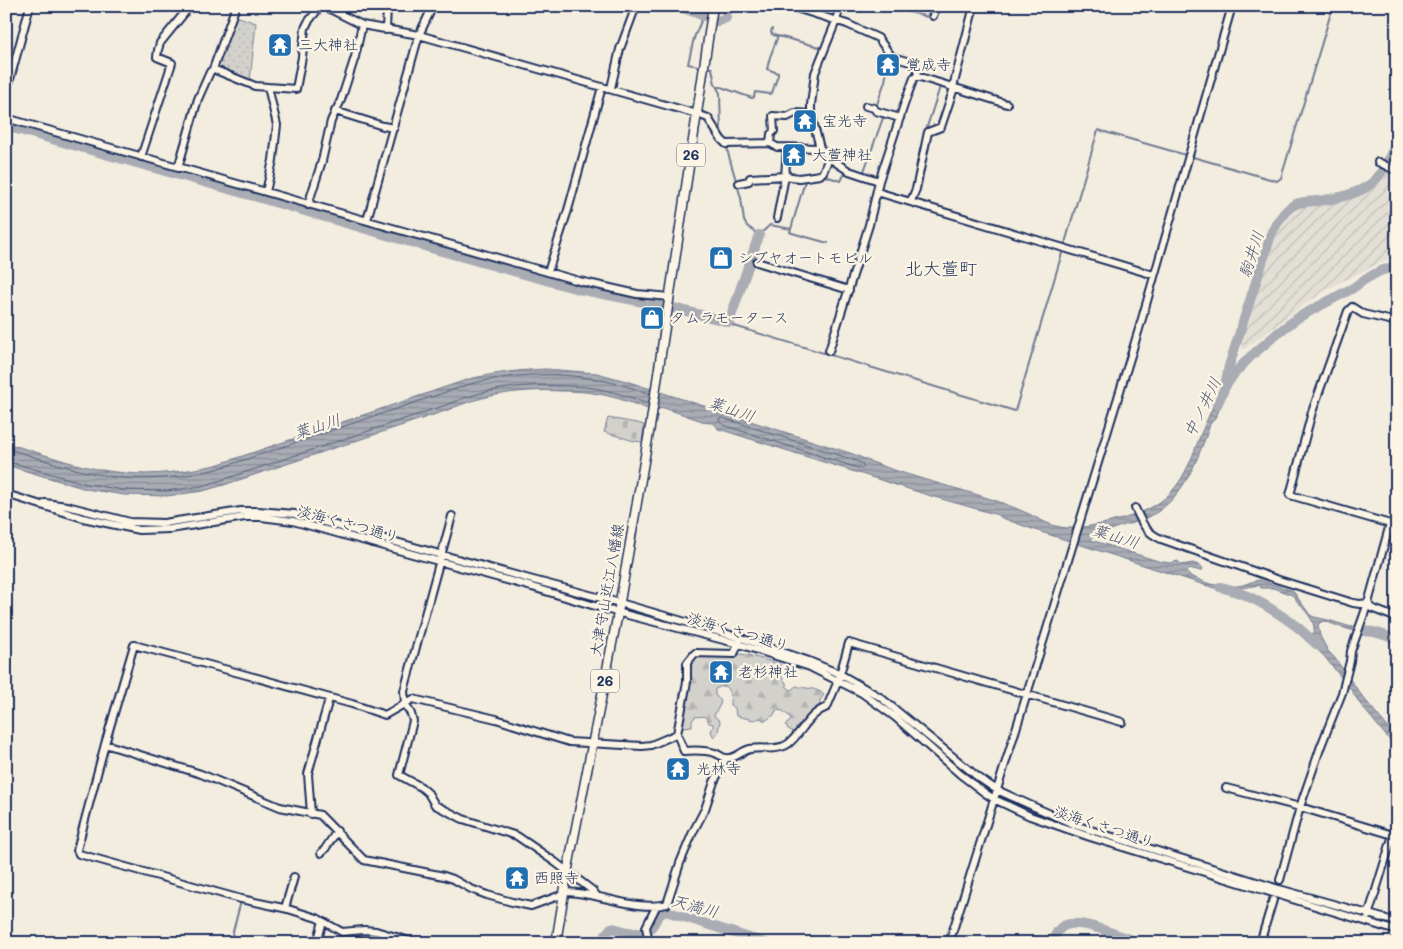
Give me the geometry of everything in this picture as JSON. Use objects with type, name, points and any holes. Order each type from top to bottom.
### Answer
[{"type":"main road","name":"26","points":[[669,303],[713,6]]},
{"type":"main road","name":"大津守山近江八幡線","points":[[556,943],[568,871],[620,603],[669,303]]},
{"type":"street","points":[[6,94],[30,6]]},
{"type":"street","points":[[141,157],[172,63],[157,57],[160,43],[190,6]]},
{"type":"street","points":[[178,168],[198,99],[213,69],[236,6]]},
{"type":"street","points":[[386,30],[387,6]]},
{"type":"street","points":[[367,220],[420,35],[433,6]]},
{"type":"street","points":[[611,88],[620,49],[636,6]]},
{"type":"street","points":[[787,6],[847,24],[878,38],[892,56],[916,64],[918,70],[879,181],[879,192],[830,351]]},
{"type":"street","points":[[840,6],[815,73],[811,114],[820,148],[829,158],[849,171],[879,181]]},
{"type":"street","points":[[933,16],[937,6]]},
{"type":"street","points":[[911,201],[916,189],[928,132],[941,127],[954,88],[974,6]]},
{"type":"street","points":[[949,943],[1028,694],[1139,329],[1232,6]]},
{"type":"street","points":[[213,69],[255,86],[296,89],[305,28],[318,7],[326,7],[362,25],[420,35],[611,88],[708,118],[726,144],[770,144],[787,148],[820,148]]},
{"type":"street","points":[[308,204],[322,161],[331,121],[341,100],[355,57],[362,25]]},
{"type":"street","points":[[917,76],[1006,104]]},
{"type":"street","points":[[266,192],[273,160],[277,125],[268,87]]},
{"type":"street","points":[[548,272],[568,210],[602,87]]},
{"type":"street","points":[[866,106],[900,118]]},
{"type":"street","points":[[335,111],[394,128]]},
{"type":"street","points":[[770,144],[771,134],[774,131],[773,116],[788,117],[795,113],[811,114]]},
{"type":"street","points":[[6,118],[579,281],[669,303]]},
{"type":"street","points":[[777,218],[785,176],[787,148]]},
{"type":"street","points":[[739,183],[749,181],[750,178],[785,176],[799,178],[820,175],[829,158]]},
{"type":"street","points":[[1379,163],[1394,169]]},
{"type":"street","points":[[879,192],[1154,275]]},
{"type":"street","points":[[757,262],[849,290]]},
{"type":"street","points":[[1280,880],[1300,807],[1342,693],[1350,664],[1351,651],[1356,641],[1394,525],[1290,495],[1312,412],[1348,311],[1352,307],[1363,314],[1397,322]]},
{"type":"street","name":"淡海くさつ通り","points":[[6,494],[83,518],[140,530],[178,528],[245,517],[293,521],[440,561],[618,613],[740,641]]},
{"type":"street","name":"淡海くさつ通り","points":[[27,500],[67,506],[130,522],[164,523],[240,511],[295,514],[620,603],[809,661],[839,678],[880,697],[960,763],[997,790],[1078,826],[1279,889],[1397,922]]},
{"type":"street","points":[[1135,508],[1144,526],[1152,535],[1161,540],[1353,603],[1368,603]]},
{"type":"street","points":[[452,516],[404,691],[405,703],[413,721],[398,775],[421,787],[428,793],[435,805],[469,821],[517,836],[568,871],[597,896]]},
{"type":"street","points":[[1368,603],[1371,608],[1397,618]]},
{"type":"street","points":[[740,641],[734,654],[695,653],[686,663],[687,682],[677,734],[684,751],[704,750],[726,758],[737,756],[743,751],[751,749],[778,748],[787,744],[812,716],[819,710],[827,707],[850,643],[1122,722]]},
{"type":"street","points":[[416,943],[376,931],[342,932],[317,918],[285,908],[241,899],[79,854],[77,850],[133,646],[136,645],[352,704],[384,715],[413,698],[496,719],[569,742],[642,746],[652,745],[677,734]]},
{"type":"street","name":"淡海くさつ通り","points":[[839,678],[895,717],[960,774],[994,799],[1030,816],[1090,837],[1397,931]]},
{"type":"street","points":[[312,814],[308,774],[329,699]]},
{"type":"street","points":[[105,744],[210,778],[280,807],[320,815],[364,860],[444,876],[480,892],[531,906],[565,893],[579,892],[656,907],[667,904],[680,863],[726,758]]},
{"type":"street","points":[[1226,788],[1300,807],[1395,835]]},
{"type":"street","points":[[1366,922],[1395,835],[1397,822]]},
{"type":"street","points":[[321,852],[337,831]]},
{"type":"street","points":[[285,908],[294,877]]},
{"type":"street","points":[[1260,943],[1273,900]]},
{"type":"street","points":[[649,943],[647,931],[656,907]]},
{"type":"street","points":[[317,943],[323,921]]},
{"type":"shaded area","points":[[1388,171],[1397,174],[1397,257],[1392,257],[1333,286],[1298,309],[1246,348],[1242,348],[1278,230],[1287,218],[1300,207],[1329,204],[1355,197],[1371,190],[1382,182]]},
{"type":"green space","points":[[236,16],[256,23],[250,81],[215,67]]},
{"type":"green space","points":[[608,418],[644,425],[642,442],[604,432]]},
{"type":"green space","points":[[739,654],[780,664],[782,677],[787,687],[791,690],[796,686],[821,692],[824,695],[820,700],[820,706],[794,732],[788,729],[786,725],[791,718],[783,711],[776,710],[774,715],[765,721],[760,718],[754,720],[736,716],[735,708],[730,705],[730,693],[726,686],[715,689],[715,695],[721,701],[714,716],[720,721],[718,732],[714,738],[711,731],[713,724],[709,723],[704,717],[695,717],[692,721],[692,726],[680,726],[692,661],[697,656],[724,657]]},
{"type":"water","points":[[546,369],[597,373],[626,381],[853,454],[906,474],[997,501],[1052,525],[1071,528],[1102,524],[1131,516],[1140,513],[1166,497],[1178,484],[1192,457],[1224,380],[1221,403],[1217,415],[1210,424],[1192,470],[1173,499],[1145,519],[1109,532],[1098,533],[1091,540],[1158,561],[1170,563],[1178,561],[1181,565],[1193,563],[1201,566],[1203,569],[1201,571],[1187,570],[1186,572],[1192,577],[1210,584],[1232,586],[1259,580],[1293,591],[1310,615],[1314,617],[1351,627],[1361,626],[1377,631],[1372,633],[1359,632],[1324,621],[1318,625],[1320,636],[1328,651],[1390,730],[1397,742],[1397,753],[1392,743],[1360,704],[1352,691],[1324,656],[1308,641],[1314,633],[1313,624],[1309,615],[1292,595],[1273,588],[1261,588],[1259,585],[1235,589],[1229,592],[1211,587],[1035,530],[998,515],[931,496],[718,429],[713,423],[664,408],[648,409],[602,395],[579,392],[532,391],[489,396],[224,485],[203,491],[167,496],[124,495],[86,489],[6,465],[6,443],[80,465],[110,471],[136,474],[182,471],[205,467],[216,465],[469,379],[508,372]]},
{"type":"waterway","points":[[678,6],[718,21],[726,18],[728,6]]},
{"type":"waterway","points":[[885,6],[927,17],[932,6]]},
{"type":"waterway","points":[[1065,243],[1098,130],[1277,181],[1281,178],[1333,6]]},
{"type":"waterway","points":[[703,16],[694,38],[688,64],[703,67]]},
{"type":"waterway","points":[[772,29],[772,34],[778,37]]},
{"type":"waterway","points":[[718,87],[752,98],[755,92],[772,93],[778,73],[767,69],[778,36],[823,48]]},
{"type":"waterway","points":[[876,107],[885,81],[889,60],[893,60]]},
{"type":"waterway","points":[[707,68],[712,68],[715,84],[720,93],[721,132],[725,139]]},
{"type":"waterway","points":[[916,79],[940,87],[926,130]]},
{"type":"waterway","points":[[863,174],[884,115]]},
{"type":"waterway","points":[[6,126],[578,289],[674,308],[729,322],[759,235]]},
{"type":"waterway","points":[[915,179],[923,140]]},
{"type":"waterway","name":"駒井川","points":[[1226,381],[1229,366],[1271,235],[1280,218],[1290,208],[1302,202],[1338,198],[1366,187],[1380,174],[1397,140]]},
{"type":"waterway","points":[[727,145],[741,198],[744,221],[747,226],[759,235],[770,225],[791,229],[790,232],[792,233],[828,243]]},
{"type":"waterway","points":[[822,175],[841,181],[846,171]]},
{"type":"waterway","points":[[791,229],[805,181],[808,179]]},
{"type":"waterway","points":[[877,204],[881,190],[908,197],[911,195]]},
{"type":"waterway","points":[[729,322],[731,325],[1015,411],[1063,250]]},
{"type":"waterway","name":"中ノ井川","points":[[1217,405],[1225,387],[1234,374],[1250,357],[1279,332],[1299,317],[1380,271],[1397,266]]},
{"type":"waterway","points":[[832,355],[846,307]]},
{"type":"waterway","name":"葉山川","points":[[1220,587],[1250,597],[1269,608],[1296,626],[1319,646]]},
{"type":"waterway","name":"葉山川","points":[[1362,631],[1374,632],[1397,639]]},
{"type":"waterway","points":[[230,943],[241,901]]},
{"type":"waterway","points":[[275,903],[285,905]]},
{"type":"waterway","points":[[301,910],[318,915],[345,929]]},
{"type":"waterway","name":"天満川","points":[[606,943],[606,934],[611,928],[634,933],[644,932],[649,930],[659,915],[666,911],[765,943]]},
{"type":"waterway","name":"天満川","points":[[1052,943],[1061,928],[1073,924],[1092,926],[1139,943]]},
{"type":"waterway","points":[[384,930],[425,943]]},
{"type":"place","name":"三大神社","points":[[280,45]]},
{"type":"place","name":"覚成寺","points":[[888,65]]},
{"type":"place","name":"宝光寺","points":[[805,121]]},
{"type":"place","name":"大萱神社","points":[[794,155]]},
{"type":"place","name":"シブヤオートモビル","points":[[721,258]]},
{"type":"place","name":"タムラモータース","points":[[652,318]]},
{"type":"place","name":"老杉神社","points":[[721,672]]},
{"type":"place","name":"光林寺","points":[[678,769]]},
{"type":"place","name":"西照寺","points":[[517,878]]},
{"type":"district","name":"北大萱町","points":[[941,269]]}]
